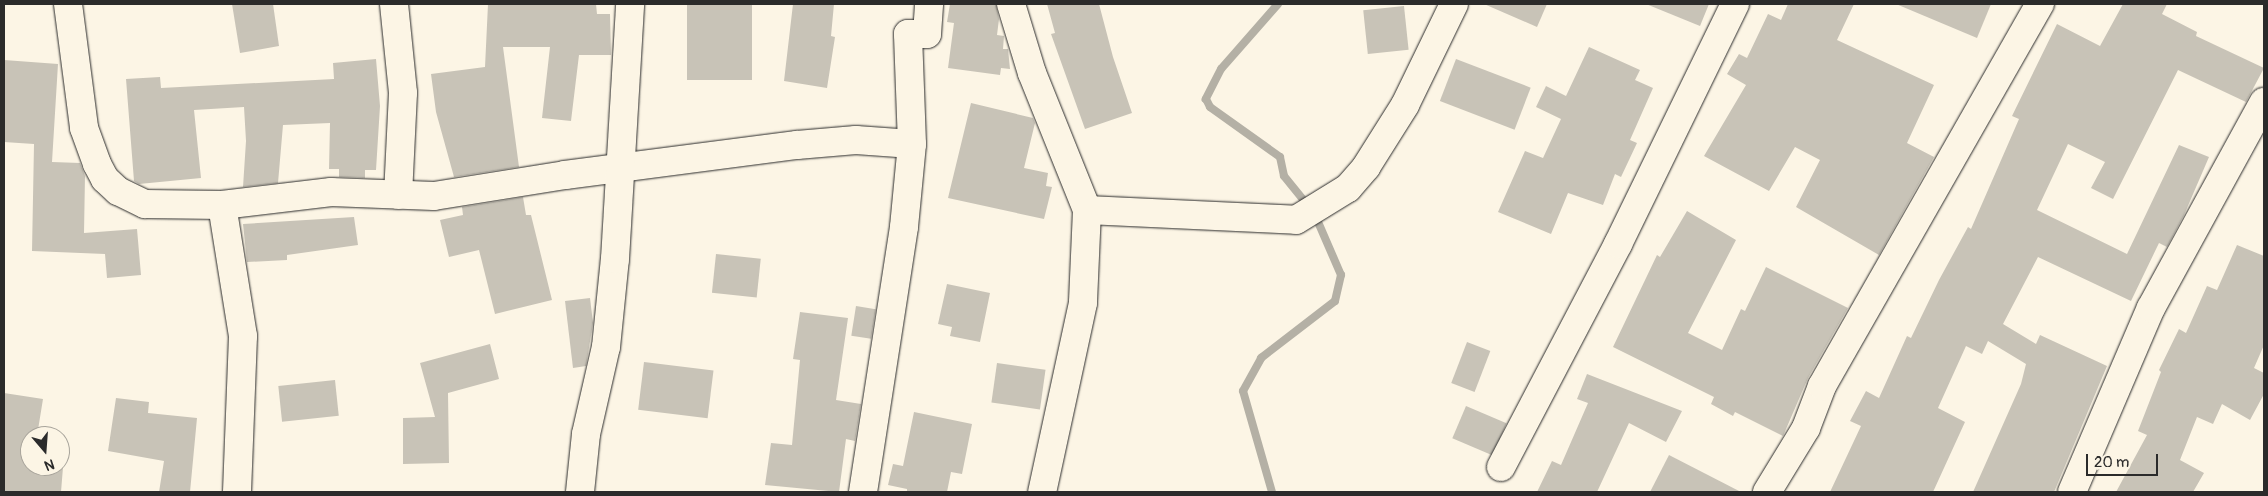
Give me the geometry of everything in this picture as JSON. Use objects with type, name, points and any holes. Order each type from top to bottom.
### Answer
[{"type":"street","points":[[68,4],[84,128],[105,179],[118,191],[145,204],[222,204],[331,192],[434,196],[622,168],[797,145],[856,140],[912,144]]},
{"type":"street","points":[[394,4],[403,92],[398,195]]},
{"type":"street","points":[[580,492],[586,434],[606,348],[622,168],[630,4]]},
{"type":"street","points":[[863,492],[904,227],[912,144],[908,34],[927,34],[929,4]]},
{"type":"street","points":[[1011,4],[1032,73],[1087,210],[1083,303],[1042,492]]},
{"type":"street","points":[[1087,210],[1296,220],[1327,203],[1348,188],[1366,167],[1406,105],[1454,4]]},
{"type":"street","points":[[1501,467],[1618,244],[1735,4]]},
{"type":"street","points":[[1767,492],[1806,428],[1822,386],[2040,4]]},
{"type":"street","points":[[2072,492],[2151,308],[2264,102]]},
{"type":"street","points":[[222,204],[243,336],[237,492]]},
{"type":"building","points":[[232,4],[273,4],[279,46],[240,53]]},
{"type":"building","points":[[488,4],[596,4],[597,14],[610,14],[611,55],[579,55],[571,121],[542,118],[550,47],[503,47],[519,167],[454,177],[436,112],[431,74],[485,67]]},
{"type":"building","points":[[687,4],[752,4],[752,80],[687,80]]},
{"type":"building","points":[[793,4],[834,4],[831,36],[835,37],[827,88],[784,81]]},
{"type":"building","points":[[950,4],[996,4],[999,19],[997,35],[1004,36],[1003,49],[1008,49],[1010,69],[1001,68],[1000,75],[948,68],[954,23],[947,22]]},
{"type":"building","points":[[1047,4],[1099,4],[1113,57],[1132,113],[1085,129],[1051,34],[1055,33]]},
{"type":"building","points":[[1484,4],[1547,4],[1537,27]]},
{"type":"building","points":[[1646,4],[1709,4],[1700,26]]},
{"type":"building","points":[[1788,4],[1854,4],[1837,40],[1934,85],[1907,143],[1934,157],[1879,255],[1796,207],[1820,160],[1795,147],[1769,191],[1704,156],[1746,85],[1727,74],[1739,54],[1747,58],[1768,14],[1781,20]]},
{"type":"building","points":[[1896,4],[1991,4],[1977,38]]},
{"type":"building","points":[[2123,4],[2167,4],[2162,14],[2197,32],[2196,36],[2264,68],[2246,102],[2178,70],[2113,199],[2091,188],[2105,162],[2068,144],[2037,210],[2127,254],[2179,145],[2209,157],[2184,215],[2167,247],[2159,243],[2131,301],[2038,257],[2003,324],[2036,344],[2040,335],[2107,366],[2054,492],[1973,492],[2021,384],[2026,364],[1988,341],[1982,354],[1966,346],[1938,408],[1965,422],[1933,492],[1830,492],[1861,426],[1850,421],[1866,391],[1879,398],[1907,336],[1911,338],[1939,280],[1968,227],[1971,229],[2019,119],[2012,116],[2057,24],[2100,46]]},
{"type":"building","points":[[1404,6],[1409,50],[1368,54],[1363,10]]},
{"type":"building","points":[[1589,47],[1640,70],[1635,80],[1653,88],[1630,140],[1637,143],[1621,177],[1615,174],[1603,205],[1568,193],[1551,234],[1498,212],[1525,151],[1543,158],[1561,119],[1536,107],[1546,86],[1566,96]]},
{"type":"building","points":[[376,59],[380,106],[376,170],[365,170],[365,178],[339,177],[339,169],[329,169],[330,123],[283,125],[278,183],[243,187],[246,141],[244,107],[194,110],[201,178],[139,184],[134,181],[126,79],[160,77],[161,88],[334,79],[333,63]]},
{"type":"building","points":[[1456,59],[1531,88],[1515,130],[1440,101]]},
{"type":"building","points":[[4,60],[58,64],[52,162],[80,163],[85,176],[84,233],[137,229],[141,275],[107,278],[105,254],[32,251],[34,144],[4,142]]},
{"type":"building","points":[[971,103],[1033,118],[1035,123],[1024,168],[1048,173],[1046,186],[1052,187],[1044,219],[948,198]]},
{"type":"building","points":[[523,197],[526,215],[531,215],[552,300],[495,314],[479,250],[449,257],[440,220],[463,215],[462,207]]},
{"type":"building","points":[[1687,211],[1736,240],[1688,333],[1722,350],[1741,309],[1745,311],[1766,267],[1848,308],[1808,378],[1783,436],[1735,412],[1733,416],[1711,404],[1714,397],[1613,347],[1657,255],[1660,257]]},
{"type":"building","points":[[354,217],[358,245],[287,255],[287,260],[247,262],[243,224]]},
{"type":"building","points":[[2237,245],[2264,256],[2264,345],[2254,368],[2264,373],[2264,394],[2250,420],[2222,404],[2213,424],[2197,417],[2180,460],[2204,473],[2193,492],[2116,492],[2147,435],[2138,431],[2161,372],[2159,370],[2179,329],[2186,333],[2207,286],[2217,290]]},
{"type":"building","points":[[716,254],[761,259],[757,297],[712,293]]},
{"type":"building","points":[[947,284],[990,293],[980,342],[950,336],[952,327],[938,324]]},
{"type":"building","points":[[590,298],[593,323],[586,366],[573,368],[565,301]]},
{"type":"building","points":[[856,306],[876,309],[871,339],[851,336]]},
{"type":"building","points":[[800,312],[848,318],[836,400],[861,404],[855,441],[846,439],[839,492],[765,485],[771,443],[792,445],[800,360],[793,359]]},
{"type":"building","points":[[1467,342],[1490,351],[1475,392],[1451,383]]},
{"type":"building","points":[[490,344],[499,379],[448,393],[449,463],[403,464],[403,418],[435,417],[420,363]]},
{"type":"building","points":[[644,362],[713,371],[708,418],[638,410]]},
{"type":"building","points":[[997,363],[1046,370],[1040,409],[991,403]]},
{"type":"building","points":[[1587,374],[1682,411],[1666,442],[1629,423],[1597,492],[1537,492],[1552,461],[1561,465],[1588,403],[1577,399]]},
{"type":"building","points":[[335,380],[339,416],[282,422],[278,386]]},
{"type":"building","points":[[4,393],[43,399],[39,426],[20,426],[20,476],[62,476],[61,492],[4,491]]},
{"type":"building","points":[[116,398],[149,402],[148,413],[197,418],[190,492],[159,492],[164,461],[108,451]]},
{"type":"building","points":[[1466,406],[1507,423],[1493,455],[1452,438]]},
{"type":"building","points":[[914,412],[972,424],[962,474],[951,472],[947,492],[907,492],[907,489],[888,485],[893,464],[903,466]]},
{"type":"building","points":[[1669,455],[1741,492],[1650,492]]},
{"type":"waterway","points":[[1278,4],[1221,69],[1206,99],[1210,107],[1280,157],[1284,176],[1308,206]]},
{"type":"waterway","points":[[1272,492],[1243,391],[1261,358],[1335,301],[1341,275],[1315,215]]}]
